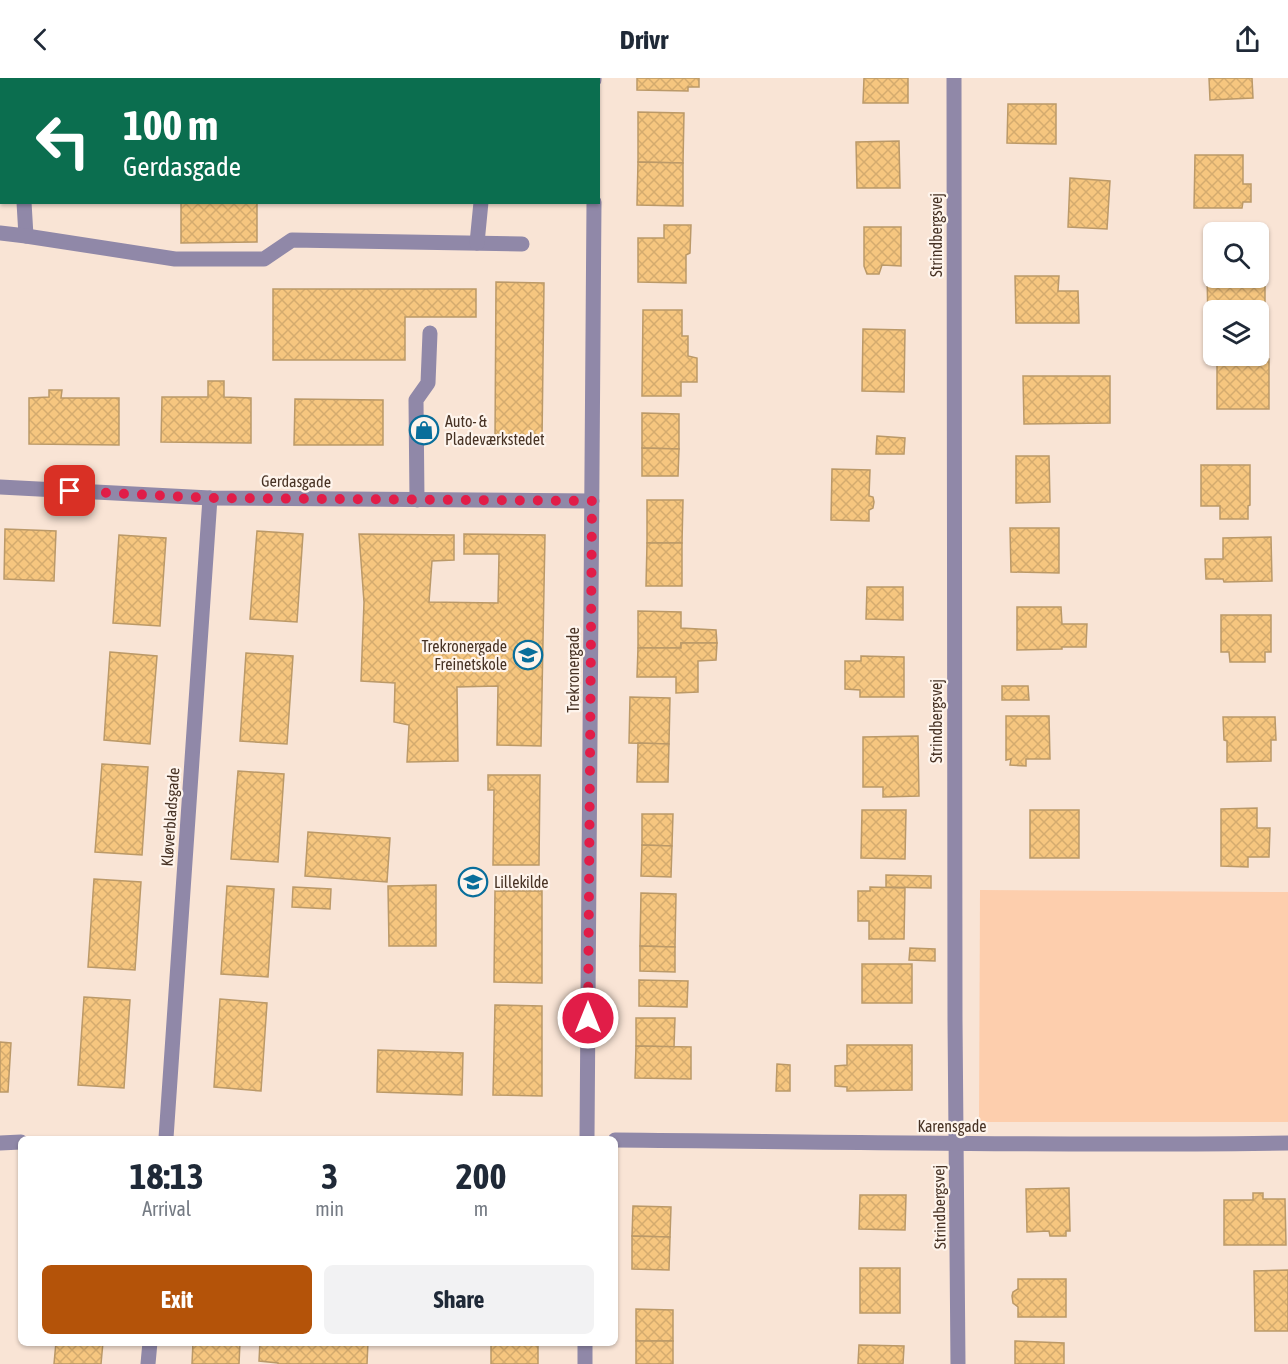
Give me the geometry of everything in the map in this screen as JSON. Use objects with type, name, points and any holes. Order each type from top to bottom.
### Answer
[{"type":"street","name":"Strindbergsvej","points":[[954,78],[955,1020],[958,1364]]},
{"type":"street","points":[[24,204],[26,236]]},
{"type":"street","points":[[477,243],[481,204]]},
{"type":"street","name":"Trekronergade","points":[[587,1136],[594,204]]},
{"type":"street","points":[[0,233],[175,259],[264,260],[292,240],[522,244]]},
{"type":"street","points":[[417,500],[416,400],[428,383],[430,333]]},
{"type":"street","name":"Gerdasgade","points":[[0,487],[210,498],[592,501]]},
{"type":"street","name":"Kløverbladsgade","points":[[166,1136],[210,498]]},
{"type":"street","name":"Karensgade","points":[[618,1140],[956,1144],[1288,1143]]},
{"type":"street","points":[[0,1143],[18,1142]]},
{"type":"street","points":[[148,1364],[150,1346]]},
{"type":"street","points":[[585,1346],[585,1364]]},
{"type":"shaded area","points":[[980,890],[1288,892],[1288,1122],[979,1122]]},
{"type":"building","points":[[637,78],[699,78],[699,87],[688,87],[688,91],[637,90]]},
{"type":"building","points":[[864,78],[908,78],[908,103],[863,103]]},
{"type":"building","points":[[1209,78],[1252,78],[1253,98],[1210,100]]},
{"type":"building","points":[[1008,104],[1056,104],[1056,144],[1007,143]]},
{"type":"building","points":[[638,112],[684,113],[683,163],[638,162]]},
{"type":"building","points":[[899,141],[900,188],[857,188],[856,142]]},
{"type":"building","points":[[1195,155],[1243,155],[1243,184],[1251,184],[1251,202],[1243,202],[1242,208],[1194,208]]},
{"type":"building","points":[[638,162],[683,163],[683,206],[637,205]]},
{"type":"building","points":[[1070,178],[1110,181],[1107,229],[1068,227]]},
{"type":"building","points":[[181,204],[257,204],[257,242],[181,243]]},
{"type":"building","points":[[664,225],[691,225],[690,253],[686,255],[686,283],[638,282],[638,238],[664,238]]},
{"type":"building","points":[[864,227],[901,227],[901,266],[882,265],[879,274],[867,274],[864,266]]},
{"type":"building","points":[[1015,276],[1059,276],[1058,291],[1078,291],[1079,323],[1016,323]]},
{"type":"building","points":[[496,282],[544,283],[542,441],[495,440]]},
{"type":"building","points":[[1207,288],[1265,288],[1265,300],[1208,300]]},
{"type":"building","points":[[273,289],[476,289],[476,317],[405,317],[405,360],[273,360]]},
{"type":"building","points":[[643,310],[682,310],[682,336],[688,336],[688,356],[697,358],[697,382],[681,382],[681,396],[642,396]]},
{"type":"building","points":[[863,329],[905,330],[904,392],[862,391]]},
{"type":"building","points":[[1217,366],[1269,366],[1269,409],[1217,409]]},
{"type":"building","points":[[1023,376],[1110,376],[1110,423],[1024,424]]},
{"type":"building","points":[[208,381],[224,381],[224,397],[251,398],[251,443],[161,442],[162,397],[208,397]]},
{"type":"building","points":[[49,390],[62,390],[61,398],[119,398],[119,445],[29,444],[29,398],[49,397]]},
{"type":"building","points":[[295,399],[383,400],[383,445],[294,445]]},
{"type":"building","points":[[642,413],[679,414],[679,449],[642,448]]},
{"type":"building","points":[[877,436],[905,438],[904,454],[876,454]]},
{"type":"building","points":[[642,448],[679,449],[678,476],[642,476]]},
{"type":"building","points":[[1016,456],[1049,456],[1050,502],[1016,503]]},
{"type":"building","points":[[1201,465],[1250,465],[1248,519],[1220,519],[1220,506],[1201,506]]},
{"type":"building","points":[[832,469],[870,470],[869,496],[873,497],[874,502],[873,508],[869,510],[869,521],[831,520]]},
{"type":"building","points":[[647,500],[683,500],[682,543],[647,543]]},
{"type":"building","points":[[1010,528],[1059,528],[1059,573],[1011,572]]},
{"type":"building","points":[[5,529],[56,531],[54,581],[4,579]]},
{"type":"building","points":[[257,531],[303,534],[297,622],[250,619]]},
{"type":"building","points":[[359,534],[454,535],[454,560],[432,561],[429,602],[498,603],[499,554],[464,554],[464,534],[545,535],[541,746],[497,745],[498,686],[457,687],[458,761],[407,762],[409,725],[394,722],[395,683],[361,681],[364,602]]},
{"type":"building","points":[[119,535],[166,538],[160,626],[113,623]]},
{"type":"building","points":[[1271,537],[1272,581],[1224,582],[1223,579],[1206,579],[1205,559],[1223,559],[1223,538]]},
{"type":"building","points":[[647,543],[682,543],[682,586],[646,586]]},
{"type":"building","points":[[867,587],[903,587],[903,620],[866,619]]},
{"type":"building","points":[[1017,607],[1061,607],[1062,624],[1087,624],[1086,647],[1017,650]]},
{"type":"building","points":[[638,611],[681,612],[681,628],[716,630],[717,643],[681,643],[681,648],[638,648]]},
{"type":"building","points":[[1221,615],[1271,615],[1271,652],[1265,652],[1265,662],[1230,662],[1229,652],[1221,652]]},
{"type":"building","points":[[681,643],[717,643],[716,660],[698,661],[698,692],[676,693],[676,677],[637,677],[638,648],[681,648]]},
{"type":"building","points":[[110,652],[157,656],[150,744],[104,740]]},
{"type":"building","points":[[246,653],[293,656],[287,744],[240,741]]},
{"type":"building","points":[[861,656],[904,657],[904,697],[860,697],[860,690],[845,689],[845,661],[861,661]]},
{"type":"building","points":[[1002,686],[1028,686],[1029,700],[1002,700]]},
{"type":"building","points":[[630,697],[670,698],[669,744],[629,743]]},
{"type":"building","points":[[1006,716],[1049,716],[1050,759],[1026,759],[1026,766],[1010,765],[1011,759],[1006,760]]},
{"type":"building","points":[[1223,717],[1275,717],[1276,740],[1271,740],[1271,761],[1227,762],[1227,741],[1224,740]]},
{"type":"building","points":[[918,736],[919,796],[883,797],[883,787],[863,787],[863,737]]},
{"type":"building","points":[[638,743],[669,744],[668,782],[637,782]]},
{"type":"building","points":[[102,764],[148,767],[142,855],[95,852]]},
{"type":"building","points":[[238,771],[284,774],[278,862],[231,859]]},
{"type":"building","points":[[488,775],[540,775],[539,865],[493,865],[494,790],[488,790]]},
{"type":"building","points":[[1257,808],[1257,828],[1270,828],[1269,857],[1248,857],[1248,867],[1221,866],[1221,809]]},
{"type":"building","points":[[862,810],[906,810],[905,859],[861,858]]},
{"type":"building","points":[[1030,810],[1079,810],[1079,858],[1030,858]]},
{"type":"building","points":[[642,814],[673,814],[672,846],[642,845]]},
{"type":"building","points":[[308,832],[390,838],[387,882],[305,876]]},
{"type":"building","points":[[642,845],[672,846],[671,877],[641,876]]},
{"type":"building","points":[[886,875],[931,876],[931,888],[886,887]]},
{"type":"building","points":[[94,879],[141,882],[135,970],[88,967]]},
{"type":"building","points":[[436,885],[436,946],[389,946],[388,886]]},
{"type":"building","points":[[227,886],[274,889],[268,977],[221,974]]},
{"type":"building","points":[[293,887],[331,889],[330,909],[292,907]]},
{"type":"building","points":[[870,887],[905,888],[904,939],[869,939],[869,921],[858,921],[858,891],[870,891]]},
{"type":"building","points":[[495,891],[542,891],[542,983],[494,982]]},
{"type":"building","points":[[641,893],[676,894],[675,947],[640,946]]},
{"type":"building","points":[[640,946],[675,947],[675,972],[640,971]]},
{"type":"building","points":[[910,948],[935,949],[935,961],[909,960]]},
{"type":"building","points":[[862,964],[912,964],[912,1003],[862,1003]]},
{"type":"building","points":[[639,980],[688,981],[687,1007],[639,1006]]},
{"type":"building","points":[[84,997],[130,1000],[124,1088],[78,1085]]},
{"type":"building","points":[[220,999],[267,1003],[261,1091],[214,1087]]},
{"type":"building","points":[[495,1005],[542,1006],[542,1096],[493,1095]]},
{"type":"building","points":[[636,1018],[675,1018],[674,1047],[636,1046]]},
{"type":"building","points":[[0,1042],[11,1043],[8,1092],[0,1092]]},
{"type":"building","points":[[847,1045],[912,1045],[912,1090],[847,1091],[847,1087],[835,1086],[835,1066],[847,1065]]},
{"type":"building","points":[[636,1046],[691,1047],[691,1079],[635,1078]]},
{"type":"building","points":[[378,1050],[463,1053],[462,1095],[377,1092]]},
{"type":"building","points":[[777,1064],[790,1065],[790,1091],[776,1091]]},
{"type":"building","points":[[1069,1188],[1070,1231],[1066,1231],[1066,1236],[1050,1236],[1049,1231],[1027,1232],[1026,1189]]},
{"type":"building","points":[[1253,1193],[1263,1193],[1263,1199],[1285,1199],[1286,1245],[1224,1245],[1224,1200],[1253,1200]]},
{"type":"building","points":[[860,1195],[906,1195],[905,1230],[859,1229]]},
{"type":"building","points":[[633,1206],[671,1207],[670,1237],[632,1236]]},
{"type":"building","points":[[632,1236],[670,1237],[669,1270],[632,1269]]},
{"type":"building","points":[[860,1268],[900,1268],[900,1313],[860,1313]]},
{"type":"building","points":[[1288,1270],[1288,1331],[1255,1331],[1254,1271]]},
{"type":"building","points":[[1018,1279],[1066,1279],[1066,1317],[1018,1317],[1018,1307],[1013,1303],[1012,1296],[1013,1292],[1018,1289]]},
{"type":"building","points":[[636,1309],[673,1310],[673,1341],[636,1341]]},
{"type":"building","points":[[636,1341],[673,1341],[673,1364],[636,1364]]},
{"type":"building","points":[[1015,1341],[1064,1343],[1064,1364],[1015,1364]]},
{"type":"building","points":[[859,1345],[904,1346],[903,1364],[858,1364]]},
{"type":"building","points":[[56,1346],[103,1346],[101,1364],[54,1364]]},
{"type":"building","points":[[193,1346],[240,1346],[239,1364],[192,1364]]},
{"type":"building","points":[[260,1346],[368,1346],[367,1364],[278,1364],[259,1361]]},
{"type":"building","points":[[491,1346],[538,1346],[538,1364],[491,1364]]},
{"type":"place","name":"Auto- & Pladeværkstedet","points":[[424,430]]},
{"type":"place","name":"Trekronergade Freinetskole","points":[[528,655]]},
{"type":"place","name":"Lillekilde","points":[[473,882]]},
{"type":"route","points":[[70,491],[210,498],[592,501],[588,1018]]}]
